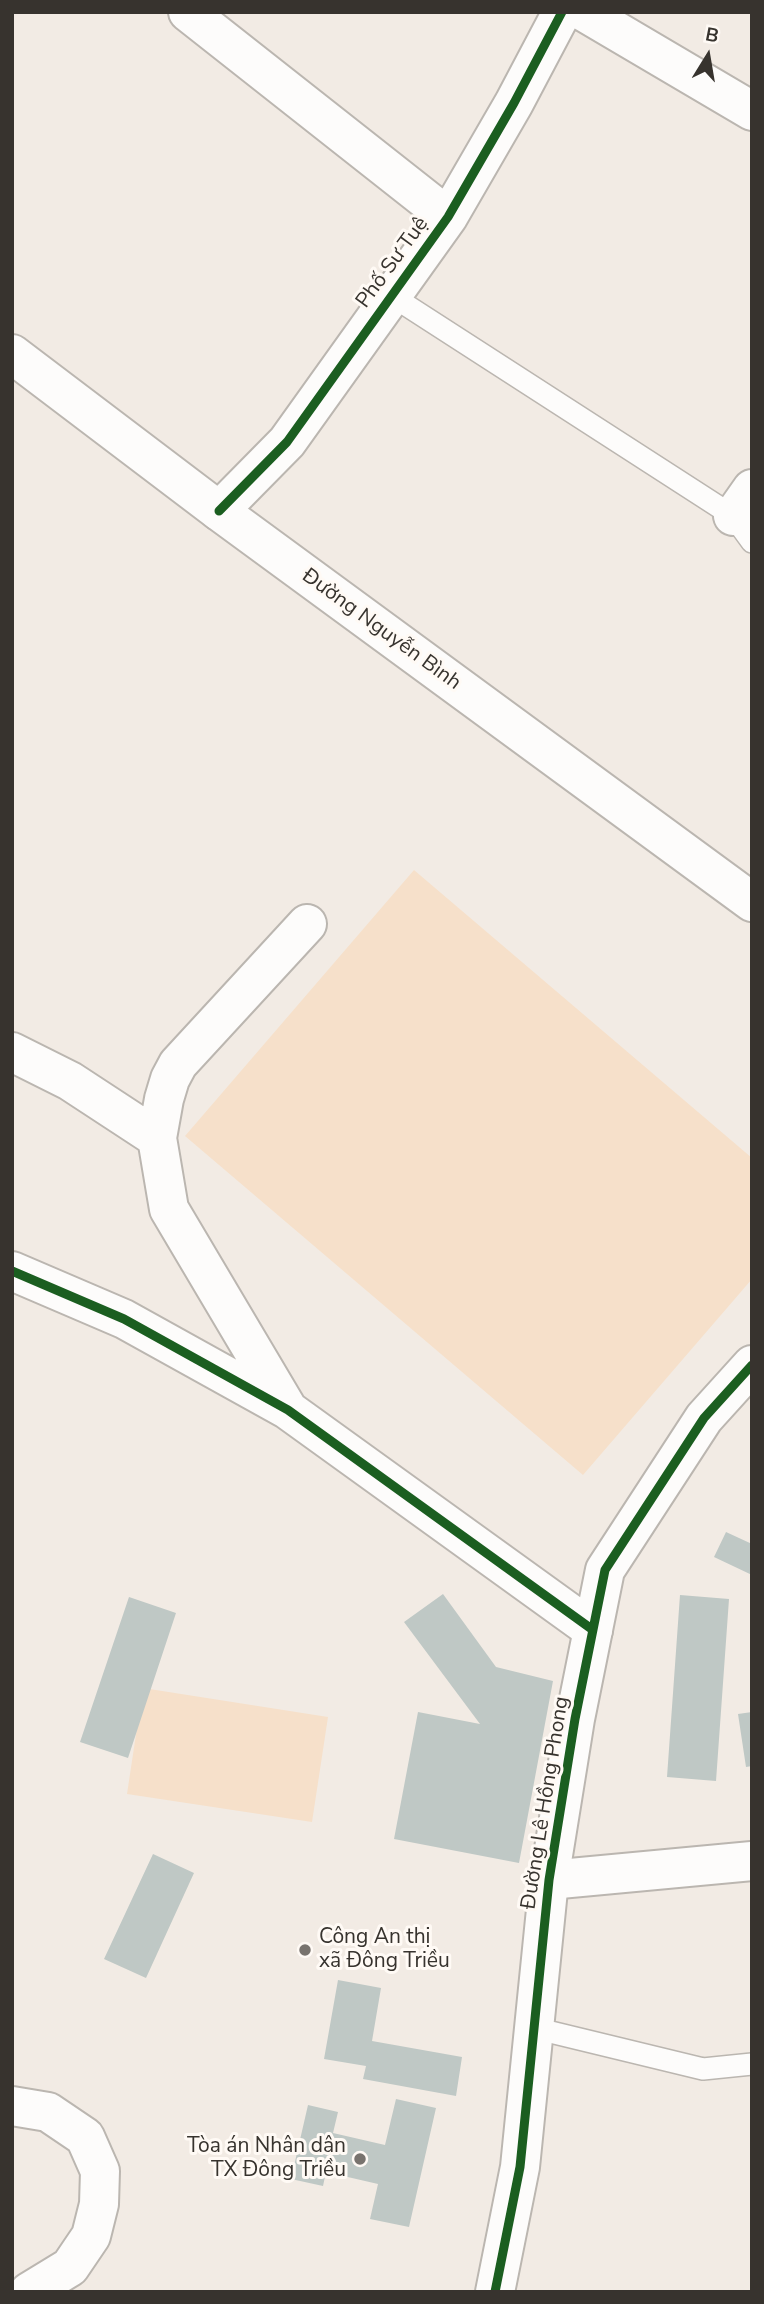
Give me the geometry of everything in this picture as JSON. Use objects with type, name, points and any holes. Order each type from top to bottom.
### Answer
[{"type":"street","points":[[188,12],[448,217]]},
{"type":"street","name":"Phố Sư Tuệ","points":[[219,511],[287,442],[448,217],[514,103],[562,12]]},
{"type":"street","points":[[583,12],[752,111]]},
{"type":"street","name":"Đường Nguyễn Bình","points":[[12,354],[219,511],[752,902]]},
{"type":"street","points":[[288,1409],[169,1209],[157,1138],[164,1099],[178,1063],[307,924]]},
{"type":"street","points":[[12,1052],[70,1081],[157,1138]]},
{"type":"street","points":[[12,1271],[124,1319],[288,1409],[593,1630]]},
{"type":"street","name":"Đường Lê Hồng Phong","points":[[495,2292],[520,2167],[549,1880],[575,1719],[605,1570],[704,1418],[752,1365]]},
{"type":"street","points":[[549,1880],[752,1861]]},
{"type":"street","points":[[12,2106],[48,2112],[85,2137],[100,2171],[99,2204],[91,2236],[70,2267],[29,2292]]},
{"type":"lane","points":[[392,296],[745,515]]},
{"type":"lane","points":[[534,2028],[703,2069],[752,2064]]},
{"type":"shaded area","points":[[414,870],[752,1158],[752,1279],[583,1475],[185,1136]]},
{"type":"shaded area","points":[[143,1688],[328,1717],[312,1822],[127,1794]]},
{"type":"building","points":[[726,1532],[752,1544],[752,1575],[714,1557]]},
{"type":"building","points":[[443,1594],[496,1667],[553,1681],[519,1863],[394,1839],[418,1712],[480,1724],[404,1622]]},
{"type":"building","points":[[680,1595],[729,1599],[716,1781],[667,1777]]},
{"type":"building","points":[[129,1597],[176,1613],[128,1758],[80,1742]]},
{"type":"building","points":[[752,1712],[752,1766],[746,1767],[738,1714]]},
{"type":"building","points":[[153,1854],[194,1873],[146,1978],[104,1959]]},
{"type":"building","points":[[338,1980],[381,1988],[372,2041],[462,2057],[456,2096],[363,2079],[366,2066],[324,2059]]},
{"type":"building","name":"Tòa án Nhân dân TX Đông Triều","points":[[396,2099],[436,2108],[409,2227],[370,2219],[378,2184],[326,2172],[323,2186],[291,2179],[308,2105],[338,2112],[333,2133],[385,2145]]},
{"type":"cycle path","points":[[219,511],[287,442],[448,217],[514,103],[562,12]]},
{"type":"cycle path","points":[[12,1271],[124,1319],[288,1410],[593,1630]]},
{"type":"cycle path","points":[[495,2292],[520,2167],[549,1880],[575,1719],[605,1570],[704,1418],[752,1365]]},
{"type":"place","name":"Công An thị xã Đông Triều","points":[[305,1950]]},
{"type":"place","name":"Tòa án Nhân dân TX Đông Triều","points":[[360,2159]]}]
